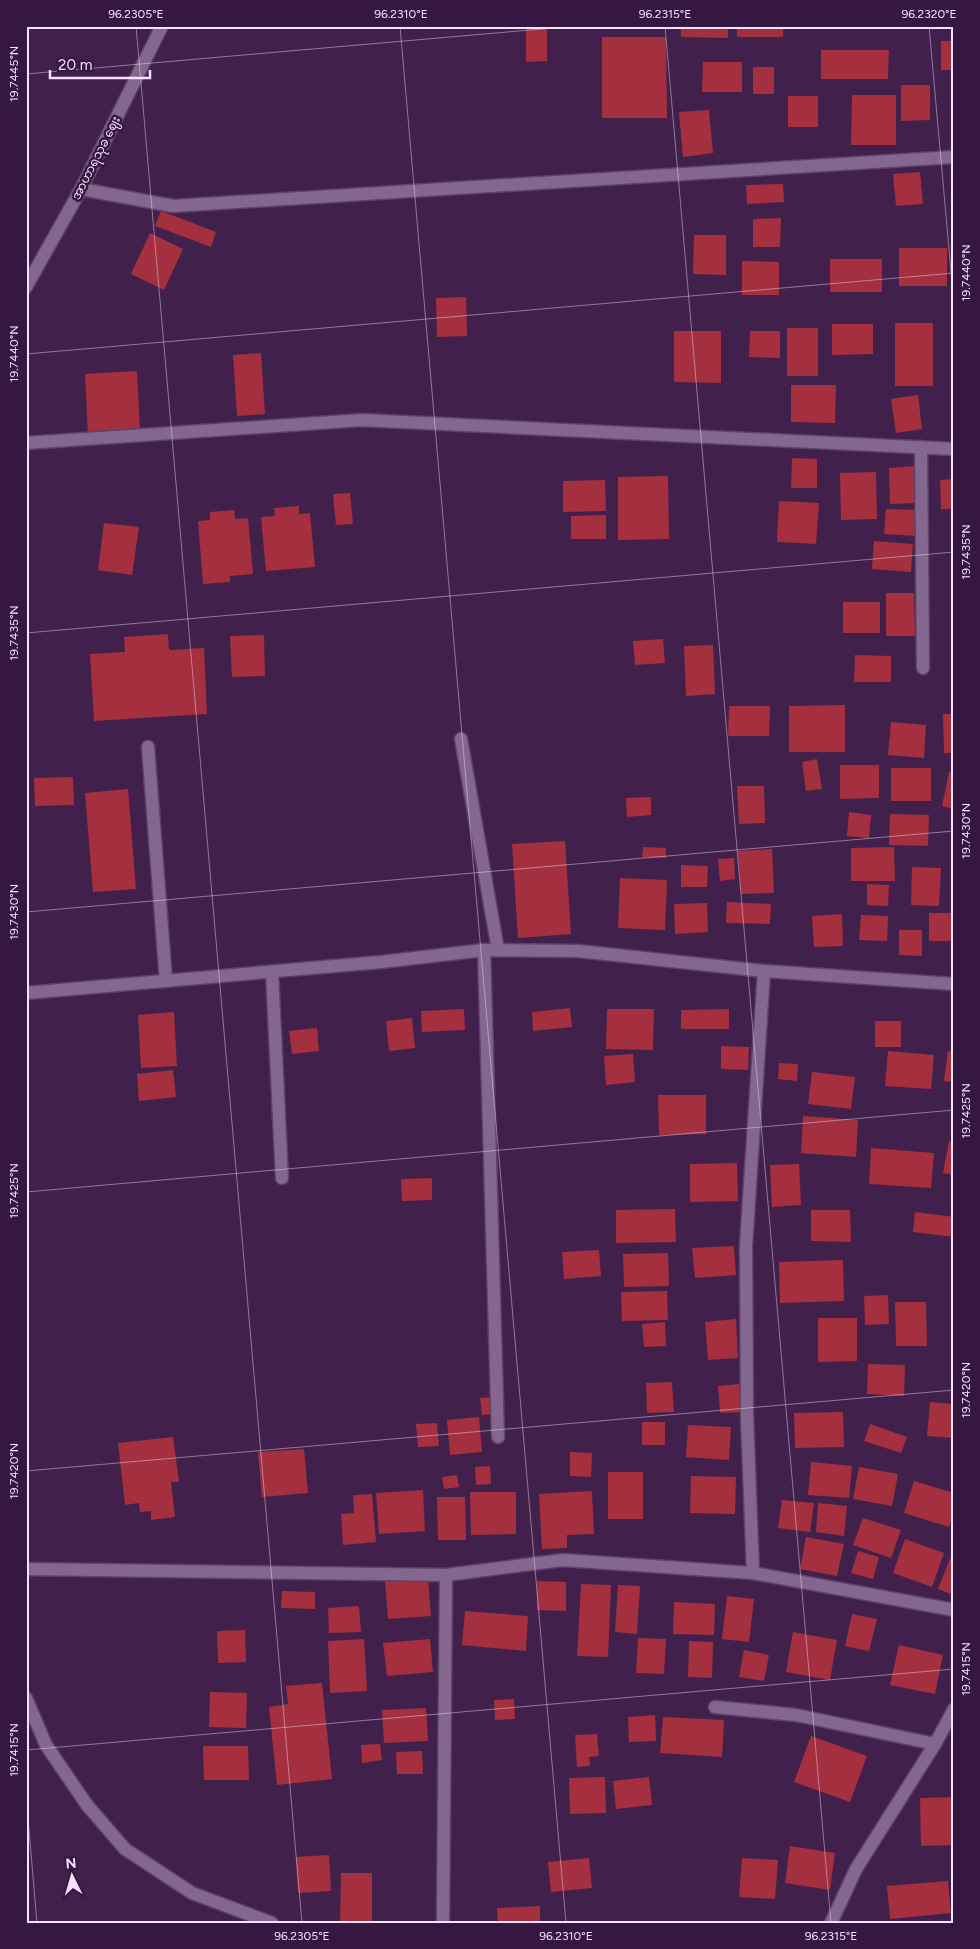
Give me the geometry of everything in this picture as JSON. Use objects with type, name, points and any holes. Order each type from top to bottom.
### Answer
[{"type":"street","name":"အာဟာရသုခ ဈေး","points":[[26,287],[81,189],[162,26]]},
{"type":"street","points":[[81,189],[173,206],[954,157]]},
{"type":"street","points":[[26,443],[362,420],[954,448]]},
{"type":"street","points":[[921,447],[923,668]]},
{"type":"street","points":[[461,739],[498,950]]},
{"type":"street","points":[[148,747],[166,981]]},
{"type":"street","points":[[484,950],[498,1437]]},
{"type":"street","points":[[26,993],[381,962],[484,950],[578,951],[764,970],[954,984]]},
{"type":"street","points":[[753,1573],[747,1416],[746,1246],[764,970]]},
{"type":"street","points":[[272,972],[282,1178]]},
{"type":"street","points":[[26,1568],[446,1576],[563,1560],[753,1573],[954,1610]]},
{"type":"street","points":[[443,1923],[446,1576]]},
{"type":"street","points":[[26,1698],[33,1728],[87,1805],[125,1849],[192,1893],[272,1923]]},
{"type":"street","points":[[715,1707],[796,1715],[935,1744]]},
{"type":"street","points":[[831,1923],[856,1869],[935,1744],[954,1709]]},
{"type":"building","points":[[526,26],[547,26],[547,61],[526,62]]},
{"type":"building","points":[[681,26],[728,26],[728,38],[681,37]]},
{"type":"building","points":[[737,26],[783,26],[783,37],[737,37]]},
{"type":"building","points":[[602,37],[666,37],[667,118],[602,118]]},
{"type":"building","points":[[941,41],[954,41],[954,70],[941,70]]},
{"type":"building","points":[[821,50],[889,50],[888,79],[821,79]]},
{"type":"building","points":[[703,62],[742,62],[742,92],[702,92]]},
{"type":"building","points":[[753,67],[774,67],[774,94],[753,94]]},
{"type":"building","points":[[901,85],[930,85],[930,120],[901,121]]},
{"type":"building","points":[[852,95],[896,95],[896,145],[851,145]]},
{"type":"building","points":[[788,96],[818,96],[818,127],[788,127]]},
{"type":"building","points":[[709,110],[713,153],[683,157],[679,112]]},
{"type":"building","points":[[920,172],[923,204],[896,206],[893,174]]},
{"type":"building","points":[[783,184],[784,202],[747,204],[746,185]]},
{"type":"building","points":[[161,211],[216,232],[211,247],[155,226]]},
{"type":"building","points":[[781,218],[780,247],[753,247],[753,219]]},
{"type":"building","points":[[150,233],[183,249],[164,290],[131,274]]},
{"type":"building","points":[[694,235],[726,235],[726,275],[693,274]]},
{"type":"building","points":[[899,248],[947,248],[947,286],[899,286]]},
{"type":"building","points":[[830,259],[882,259],[882,292],[830,292]]},
{"type":"building","points":[[742,261],[779,262],[779,295],[742,295]]},
{"type":"building","points":[[466,297],[467,336],[437,337],[436,298]]},
{"type":"building","points":[[895,323],[933,323],[933,386],[895,386]]},
{"type":"building","points":[[832,324],[873,324],[873,354],[832,355]]},
{"type":"building","points":[[787,328],[818,328],[818,376],[787,376]]},
{"type":"building","points":[[674,331],[721,331],[721,383],[674,382]]},
{"type":"building","points":[[750,331],[780,331],[780,358],[749,357]]},
{"type":"building","points":[[261,353],[265,414],[237,416],[233,355]]},
{"type":"building","points":[[137,371],[140,433],[88,435],[85,374]]},
{"type":"building","points":[[791,385],[836,385],[835,423],[791,422]]},
{"type":"building","points":[[918,395],[922,429],[896,433],[891,399]]},
{"type":"building","points":[[792,458],[817,459],[817,488],[791,488]]},
{"type":"building","points":[[915,466],[917,503],[890,504],[889,468]]},
{"type":"building","points":[[876,472],[877,519],[841,520],[840,473]]},
{"type":"building","points":[[668,476],[669,539],[618,540],[618,477]]},
{"type":"building","points":[[954,479],[954,509],[941,509],[940,480]]},
{"type":"building","points":[[605,480],[606,511],[563,512],[563,481]]},
{"type":"building","points":[[350,493],[353,524],[336,525],[333,494]]},
{"type":"building","points":[[779,501],[819,503],[816,544],[777,542]]},
{"type":"building","points":[[299,506],[299,514],[310,513],[315,567],[266,571],[261,517],[275,516],[274,508]]},
{"type":"building","points":[[886,509],[918,510],[917,536],[884,534]]},
{"type":"building","points":[[234,510],[235,519],[248,518],[253,574],[230,576],[230,582],[203,584],[198,521],[210,520],[210,512]]},
{"type":"building","points":[[606,515],[606,539],[571,539],[571,516]]},
{"type":"building","points":[[104,523],[139,527],[132,575],[98,570]]},
{"type":"building","points":[[874,541],[913,544],[911,572],[872,569]]},
{"type":"building","points":[[886,593],[914,593],[915,636],[886,636]]},
{"type":"building","points":[[843,602],[880,602],[880,633],[843,633]]},
{"type":"building","points":[[168,634],[169,650],[204,648],[207,714],[94,721],[90,654],[125,652],[124,637]]},
{"type":"building","points":[[264,635],[265,676],[232,677],[230,636]]},
{"type":"building","points":[[663,639],[665,663],[635,665],[633,641]]},
{"type":"building","points":[[713,645],[715,694],[686,696],[684,646]]},
{"type":"building","points":[[855,655],[891,656],[891,682],[854,682]]},
{"type":"building","points":[[845,705],[845,752],[789,752],[789,706]]},
{"type":"building","points":[[729,706],[770,706],[769,736],[728,736]]},
{"type":"building","points":[[943,714],[954,714],[954,753],[944,753]]},
{"type":"building","points":[[891,722],[926,725],[924,758],[888,755]]},
{"type":"building","points":[[817,759],[822,789],[806,791],[802,762]]},
{"type":"building","points":[[840,765],[879,765],[879,798],[840,799]]},
{"type":"building","points":[[891,768],[931,768],[931,801],[891,801]]},
{"type":"building","points":[[949,772],[954,773],[954,809],[942,806]]},
{"type":"building","points":[[73,777],[74,805],[35,806],[34,778]]},
{"type":"building","points":[[737,786],[764,786],[765,823],[739,824]]},
{"type":"building","points":[[128,789],[136,889],[93,892],[85,793]]},
{"type":"building","points":[[651,797],[651,815],[627,817],[626,798]]},
{"type":"building","points":[[849,812],[871,815],[869,838],[847,836]]},
{"type":"building","points":[[890,814],[929,815],[928,846],[889,845]]},
{"type":"building","points":[[565,841],[571,934],[518,938],[512,844]]},
{"type":"building","points":[[643,847],[666,848],[666,858],[642,857]]},
{"type":"building","points":[[894,847],[895,881],[851,881],[851,848]]},
{"type":"building","points":[[772,849],[774,893],[741,894],[738,851]]},
{"type":"building","points":[[734,858],[735,879],[720,881],[718,859]]},
{"type":"building","points":[[681,865],[708,866],[707,887],[681,887]]},
{"type":"building","points":[[912,867],[941,868],[939,906],[911,905]]},
{"type":"building","points":[[620,878],[667,880],[665,930],[618,928]]},
{"type":"building","points":[[867,884],[889,885],[888,906],[867,905]]},
{"type":"building","points":[[727,902],[771,904],[770,924],[726,923]]},
{"type":"building","points":[[707,903],[708,932],[675,934],[674,904]]},
{"type":"building","points":[[929,913],[953,913],[952,941],[929,941]]},
{"type":"building","points":[[842,914],[843,946],[814,947],[812,916]]},
{"type":"building","points":[[861,915],[888,916],[887,941],[859,940]]},
{"type":"building","points":[[899,930],[922,930],[922,956],[899,955]]},
{"type":"building","points":[[570,1008],[572,1027],[533,1031],[532,1012]]},
{"type":"building","points":[[464,1009],[465,1030],[422,1032],[421,1011]]},
{"type":"building","points":[[607,1009],[654,1009],[653,1050],[606,1049]]},
{"type":"building","points":[[729,1009],[729,1029],[681,1029],[681,1010]]},
{"type":"building","points":[[174,1012],[177,1066],[141,1068],[138,1015]]},
{"type":"building","points":[[412,1018],[415,1048],[389,1051],[386,1021]]},
{"type":"building","points":[[875,1021],[901,1021],[901,1047],[875,1047]]},
{"type":"building","points":[[317,1028],[319,1051],[292,1054],[289,1031]]},
{"type":"building","points":[[721,1046],[749,1047],[748,1070],[721,1069]]},
{"type":"building","points":[[888,1051],[934,1055],[931,1089],[885,1086]]},
{"type":"building","points":[[948,1051],[954,1052],[954,1082],[944,1081]]},
{"type":"building","points":[[633,1054],[635,1082],[606,1085],[604,1056]]},
{"type":"building","points":[[779,1063],[798,1064],[797,1081],[778,1079]]},
{"type":"building","points":[[173,1070],[176,1097],[139,1101],[137,1074]]},
{"type":"building","points":[[812,1072],[855,1077],[851,1109],[808,1104]]},
{"type":"building","points":[[658,1095],[706,1095],[706,1134],[659,1135]]},
{"type":"building","points":[[803,1116],[858,1120],[856,1157],[801,1153]]},
{"type":"building","points":[[949,1141],[954,1142],[954,1175],[943,1173]]},
{"type":"building","points":[[871,1148],[934,1153],[931,1188],[869,1184]]},
{"type":"building","points":[[737,1163],[738,1201],[690,1202],[690,1164]]},
{"type":"building","points":[[799,1164],[801,1205],[772,1207],[770,1165]]},
{"type":"building","points":[[432,1178],[432,1200],[402,1201],[401,1179]]},
{"type":"building","points":[[675,1209],[676,1242],[616,1243],[616,1210]]},
{"type":"building","points":[[811,1210],[850,1210],[851,1242],[811,1241]]},
{"type":"building","points":[[915,1212],[954,1217],[954,1237],[913,1232]]},
{"type":"building","points":[[734,1246],[736,1275],[695,1278],[692,1248]]},
{"type":"building","points":[[599,1250],[601,1276],[564,1279],[562,1252]]},
{"type":"building","points":[[668,1253],[669,1286],[624,1287],[623,1254]]},
{"type":"building","points":[[843,1260],[844,1301],[780,1303],[779,1262]]},
{"type":"building","points":[[667,1291],[668,1320],[622,1321],[621,1292]]},
{"type":"building","points":[[888,1295],[889,1324],[865,1325],[864,1296]]},
{"type":"building","points":[[895,1302],[926,1302],[927,1346],[896,1346]]},
{"type":"building","points":[[818,1318],[857,1318],[857,1361],[818,1362]]},
{"type":"building","points":[[736,1319],[738,1358],[708,1360],[705,1322]]},
{"type":"building","points":[[665,1322],[666,1346],[644,1347],[642,1324]]},
{"type":"building","points":[[868,1364],[905,1365],[904,1396],[867,1394]]},
{"type":"building","points":[[672,1382],[674,1412],[647,1413],[646,1383]]},
{"type":"building","points":[[739,1384],[741,1412],[720,1413],[718,1386]]},
{"type":"building","points":[[494,1397],[495,1414],[482,1415],[480,1398]]},
{"type":"building","points":[[930,1402],[954,1404],[954,1438],[927,1436]]},
{"type":"building","points":[[843,1412],[844,1447],[795,1448],[794,1413]]},
{"type":"building","points":[[479,1417],[482,1452],[450,1455],[447,1420]]},
{"type":"building","points":[[642,1422],[665,1422],[665,1445],[642,1445]]},
{"type":"building","points":[[437,1423],[439,1446],[418,1447],[416,1424]]},
{"type":"building","points":[[870,1424],[907,1437],[901,1453],[864,1441]]},
{"type":"building","points":[[688,1425],[731,1427],[729,1460],[686,1457]]},
{"type":"building","points":[[173,1437],[179,1482],[171,1482],[175,1517],[151,1520],[151,1511],[140,1512],[139,1503],[125,1505],[118,1443]]},
{"type":"building","points":[[304,1449],[308,1493],[262,1497],[258,1452]]},
{"type":"building","points":[[570,1452],[592,1453],[591,1477],[570,1476]]},
{"type":"building","points":[[811,1462],[852,1466],[849,1498],[808,1495]]},
{"type":"building","points":[[490,1466],[491,1484],[476,1485],[475,1467]]},
{"type":"building","points":[[859,1467],[898,1474],[892,1506],[853,1499]]},
{"type":"building","points":[[608,1472],[643,1472],[643,1519],[608,1519]]},
{"type":"building","points":[[457,1475],[459,1487],[444,1489],[442,1477]]},
{"type":"building","points":[[691,1476],[736,1477],[735,1514],[690,1513]]},
{"type":"building","points":[[914,1481],[954,1493],[954,1512],[949,1527],[904,1513]]},
{"type":"building","points":[[423,1490],[425,1531],[379,1534],[376,1493]]},
{"type":"building","points":[[592,1491],[594,1534],[567,1535],[567,1548],[542,1549],[539,1494]]},
{"type":"building","points":[[470,1492],[516,1492],[516,1534],[471,1535]]},
{"type":"building","points":[[372,1494],[376,1542],[343,1545],[341,1514],[354,1513],[353,1495]]},
{"type":"building","points":[[437,1497],[465,1497],[466,1540],[438,1540]]},
{"type":"building","points":[[782,1500],[814,1503],[810,1532],[778,1528]]},
{"type":"building","points":[[818,1503],[847,1506],[844,1536],[816,1532]]},
{"type":"building","points":[[863,1518],[901,1530],[891,1558],[853,1545]]},
{"type":"building","points":[[806,1537],[844,1544],[837,1576],[800,1569]]},
{"type":"building","points":[[905,1539],[944,1553],[932,1587],[893,1573]]},
{"type":"building","points":[[858,1551],[879,1557],[873,1579],[851,1573]]},
{"type":"building","points":[[951,1556],[954,1558],[954,1595],[938,1589]]},
{"type":"building","points":[[428,1579],[431,1616],[388,1619],[385,1581]]},
{"type":"building","points":[[537,1581],[566,1582],[566,1611],[537,1610]]},
{"type":"building","points":[[581,1584],[611,1585],[608,1657],[577,1656]]},
{"type":"building","points":[[618,1585],[640,1586],[637,1634],[615,1632]]},
{"type":"building","points":[[282,1591],[315,1592],[315,1609],[281,1608]]},
{"type":"building","points":[[727,1596],[754,1599],[749,1642],[722,1639]]},
{"type":"building","points":[[674,1602],[715,1604],[714,1635],[673,1634]]},
{"type":"building","points":[[359,1606],[361,1632],[329,1633],[328,1608]]},
{"type":"building","points":[[465,1611],[528,1616],[526,1651],[462,1645]]},
{"type":"building","points":[[852,1614],[877,1619],[869,1651],[845,1646]]},
{"type":"building","points":[[245,1630],[246,1662],[218,1663],[217,1631]]},
{"type":"building","points":[[793,1632],[837,1640],[830,1680],[786,1672]]},
{"type":"building","points":[[638,1638],[666,1639],[664,1674],[636,1673]]},
{"type":"building","points":[[364,1639],[367,1691],[330,1693],[328,1641]]},
{"type":"building","points":[[430,1639],[433,1672],[387,1676],[383,1643]]},
{"type":"building","points":[[689,1641],[713,1642],[712,1678],[688,1677]]},
{"type":"building","points":[[899,1645],[943,1655],[935,1694],[890,1685]]},
{"type":"building","points":[[744,1650],[769,1655],[764,1681],[739,1677]]},
{"type":"building","points":[[322,1683],[332,1779],[277,1785],[269,1707],[288,1704],[286,1686]]},
{"type":"building","points":[[210,1692],[247,1693],[246,1728],[209,1727]]},
{"type":"building","points":[[514,1699],[515,1719],[495,1720],[494,1700]]},
{"type":"building","points":[[426,1708],[428,1741],[384,1743],[382,1710]]},
{"type":"building","points":[[655,1715],[656,1741],[629,1742],[628,1717]]},
{"type":"building","points":[[663,1717],[724,1720],[722,1757],[660,1753]]},
{"type":"building","points":[[597,1734],[599,1756],[589,1757],[590,1766],[577,1767],[575,1735]]},
{"type":"building","points":[[811,1736],[867,1756],[850,1802],[794,1782]]},
{"type":"building","points":[[380,1744],[382,1760],[362,1763],[361,1745]]},
{"type":"building","points":[[203,1746],[248,1746],[249,1780],[204,1780]]},
{"type":"building","points":[[422,1751],[423,1774],[397,1774],[396,1752]]},
{"type":"building","points":[[605,1777],[606,1813],[570,1814],[569,1778]]},
{"type":"building","points":[[649,1777],[652,1805],[616,1809],[613,1781]]},
{"type":"building","points":[[954,1797],[954,1845],[921,1846],[920,1798]]},
{"type":"building","points":[[790,1846],[835,1853],[830,1890],[785,1883]]},
{"type":"building","points":[[329,1855],[331,1891],[298,1893],[296,1857]]},
{"type":"building","points":[[589,1858],[592,1888],[551,1892],[548,1862]]},
{"type":"building","points":[[742,1858],[778,1860],[775,1899],[739,1897]]},
{"type":"building","points":[[341,1873],[372,1873],[372,1923],[340,1923]]},
{"type":"building","points":[[948,1881],[951,1913],[890,1919],[887,1886]]},
{"type":"building","points":[[540,1906],[540,1923],[498,1923],[497,1908]]}]
